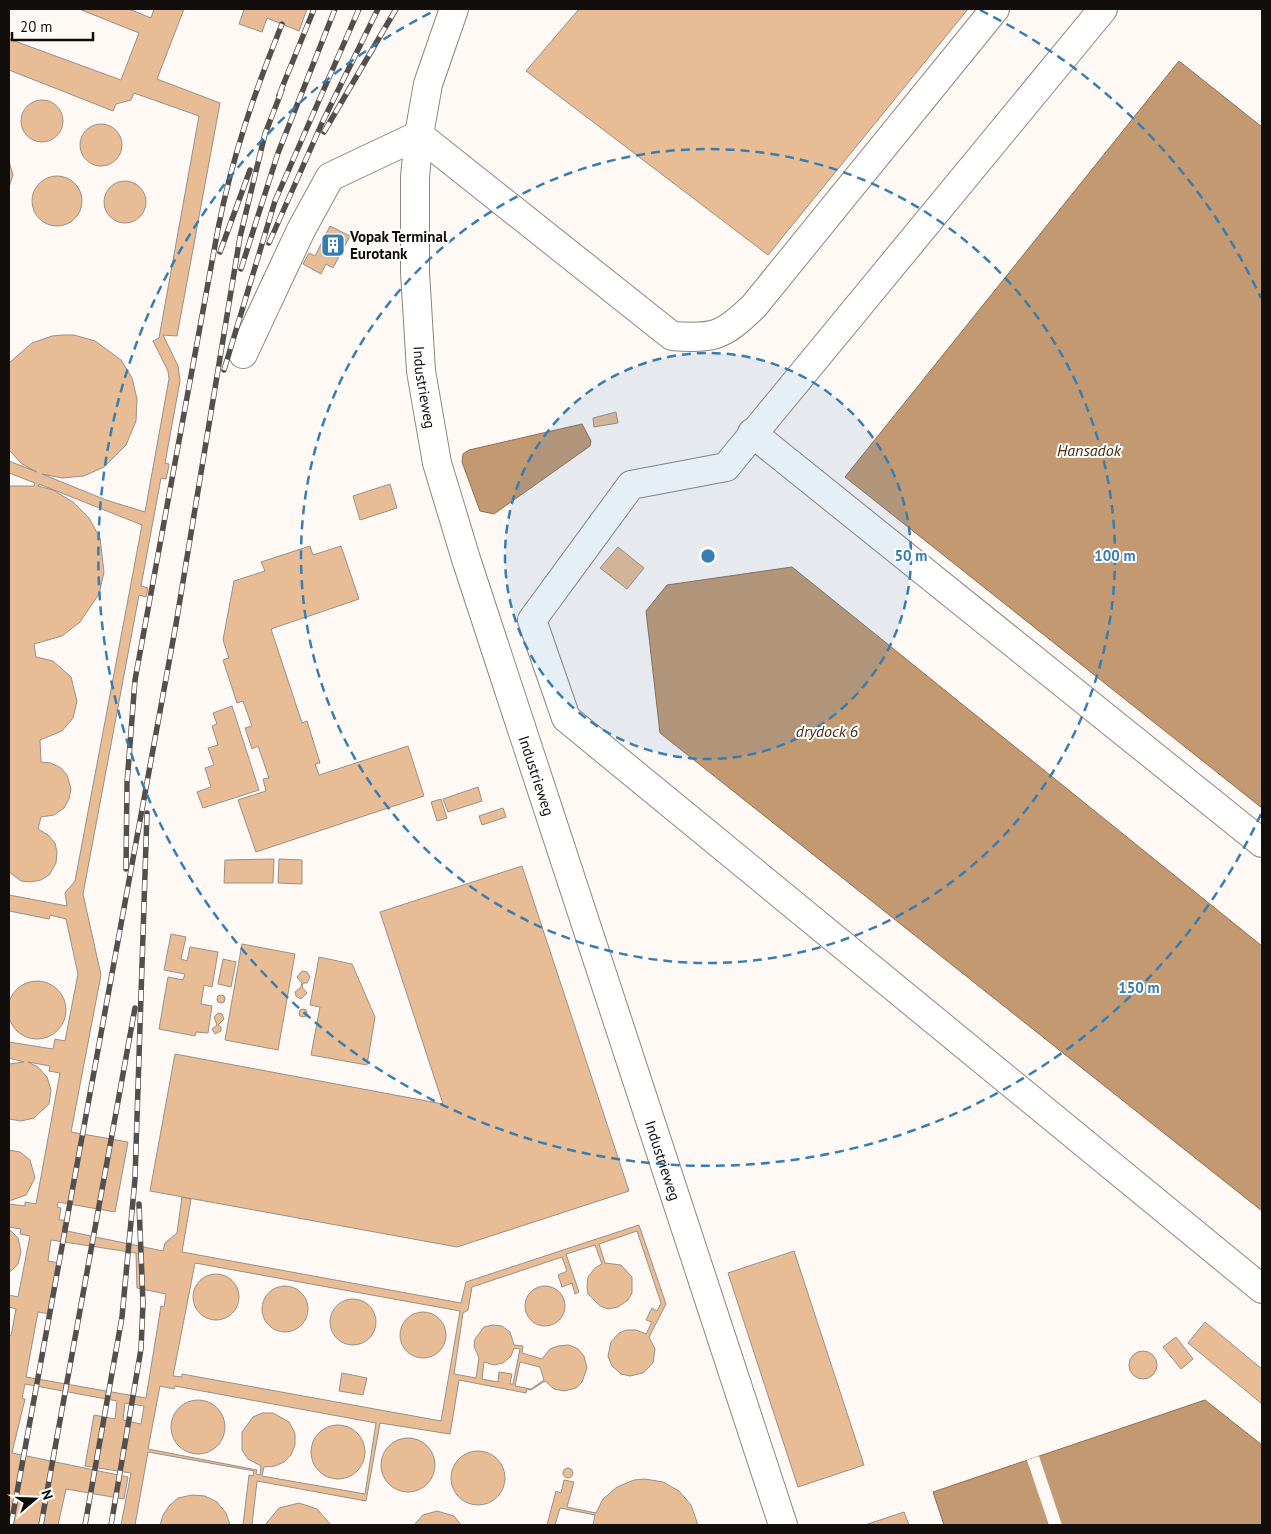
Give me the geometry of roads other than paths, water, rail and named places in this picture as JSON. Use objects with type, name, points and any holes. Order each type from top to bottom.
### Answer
[{"type":"street","name":"Industrieweg","points":[[454,9],[428,84],[419,136],[415,177],[415,272],[421,371],[437,463],[466,559],[783,1525]]},
{"type":"street","points":[[243,354],[301,230],[330,176],[419,136],[672,336],[701,338],[730,329],[754,306],[995,9]]},
{"type":"street","points":[[1103,9],[752,433],[726,467],[631,485],[532,620],[566,718],[1262,1289]]},
{"type":"street","points":[[752,433],[1262,843]]},
{"type":"water","name":"Hansadok","points":[[1179,61],[1262,127],[1262,808],[845,477]]},
{"type":"water","points":[[582,424],[591,441],[590,446],[494,514],[480,511],[462,462],[463,454],[469,450]]},
{"type":"water","name":"drydock 6","points":[[792,567],[1262,946],[1262,1211],[660,733],[646,611],[667,585]]},
{"type":"water","points":[[1205,1400],[1262,1445],[1262,1525],[944,1525],[933,1492]]},
{"type":"railway","points":[[279,95],[314,9]]},
{"type":"railway","points":[[241,269],[278,153],[335,9]]},
{"type":"railway","points":[[224,370],[275,201],[359,9]]},
{"type":"railway","points":[[269,243],[322,123],[378,9]]},
{"type":"railway","points":[[324,132],[396,9]]},
{"type":"railway","points":[[126,869],[127,783],[135,680],[218,229],[230,176],[245,125],[282,24]]},
{"type":"railway","points":[[11,1525],[176,624],[240,237],[265,134],[282,90]]},
{"type":"railway","points":[[220,252],[250,170]]},
{"type":"railway","points":[[85,1525],[122,1317],[135,1179],[147,813]]},
{"type":"railway","points":[[41,1525],[135,1008]]},
{"type":"railway","points":[[111,1525],[141,1349],[143,1303],[139,1204]]},
{"type":"place","name":"Vopak Terminal Eurotank","points":[[333,245]]}]
